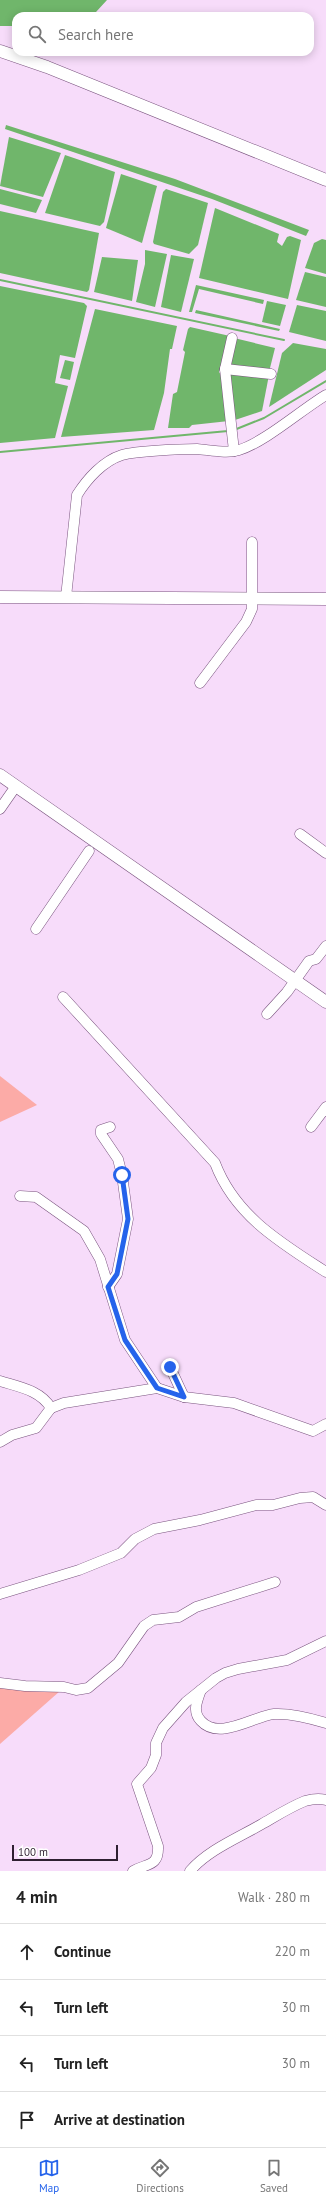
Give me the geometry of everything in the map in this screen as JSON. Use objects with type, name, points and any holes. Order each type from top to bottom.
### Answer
[{"type":"main road","points":[[0,51],[12,55]]},
{"type":"main road","points":[[15,56],[47,67],[326,180]]},
{"type":"main road","points":[[0,597],[326,599]]},
{"type":"main road","points":[[0,775],[326,1002]]},
{"type":"street","points":[[232,338],[225,369],[233,430],[234,451]]},
{"type":"street","points":[[225,369],[271,374]]},
{"type":"street","points":[[66,598],[77,495],[84,484],[102,467],[121,455],[193,449],[234,451],[255,443],[326,394]]},
{"type":"street","points":[[200,683],[246,622],[252,610],[252,542]]},
{"type":"street","points":[[0,809],[16,786]]},
{"type":"street","points":[[300,834],[326,853]]},
{"type":"street","points":[[36,929],[89,851]]},
{"type":"street","points":[[267,1014],[295,980],[308,961],[316,959],[326,946]]},
{"type":"street","points":[[63,997],[130,1072],[215,1163],[231,1196],[274,1238],[326,1272]]},
{"type":"street","points":[[311,1127],[326,1107]]},
{"type":"street","points":[[108,1287],[117,1274],[128,1219],[122,1175],[118,1159],[101,1130],[110,1127]]},
{"type":"street","points":[[20,1196],[36,1197],[84,1231],[100,1259],[125,1340],[157,1388]]},
{"type":"street","points":[[170,1367],[184,1397]]},
{"type":"street","points":[[0,1381],[33,1391],[46,1400],[51,1408]]},
{"type":"street","points":[[0,1442],[8,1436],[36,1428],[51,1408],[64,1402],[157,1388],[184,1397],[234,1403],[313,1431],[325,1426]]},
{"type":"street","points":[[0,1594],[78,1570],[114,1556],[121,1553],[135,1540],[154,1529],[200,1520],[256,1504],[273,1506],[300,1498],[313,1497],[326,1505]]},
{"type":"street","points":[[0,1682],[25,1686],[64,1687],[76,1690],[88,1688],[118,1662],[144,1626],[153,1620],[179,1617],[196,1607],[275,1582]]},
{"type":"street","points":[[132,1871],[145,1868],[154,1862],[158,1855],[158,1846],[137,1784],[151,1768],[156,1756],[156,1742],[163,1728],[186,1702],[225,1673],[286,1660],[326,1641]]},
{"type":"street","points":[[201,1690],[195,1710],[198,1718],[205,1726],[217,1729],[232,1727],[248,1723],[262,1716],[277,1714],[307,1718],[326,1723]]},
{"type":"street","points":[[190,1871],[196,1864],[226,1844],[286,1811],[306,1801],[320,1798],[326,1800]]},
{"type":"shaded area","points":[[0,0],[107,0],[96,12],[12,12],[12,26],[0,26]]},
{"type":"shaded area","points":[[6,125],[175,179],[309,230],[306,236],[212,199],[5,129]]},
{"type":"shaded area","points":[[9,137],[61,153],[43,197],[0,186]]},
{"type":"shaded area","points":[[65,155],[115,172],[104,222],[100,226],[45,213]]},
{"type":"shaded area","points":[[121,174],[157,186],[142,243],[106,228]]},
{"type":"shaded area","points":[[0,189],[42,200],[36,213],[0,204]]},
{"type":"shaded area","points":[[166,189],[208,203],[198,245],[189,254],[154,244],[153,242],[163,192]]},
{"type":"shaded area","points":[[215,208],[279,234],[277,242],[282,246],[287,237],[290,236],[301,240],[288,299],[199,278]]},
{"type":"shaded area","points":[[0,211],[99,233],[89,290],[87,292],[0,273]]},
{"type":"shaded area","points":[[322,239],[326,240],[326,274],[305,268],[314,243]]},
{"type":"shaded area","points":[[145,250],[167,254],[155,307],[136,302],[145,264]]},
{"type":"shaded area","points":[[171,255],[194,259],[181,312],[161,307]]},
{"type":"shaded area","points":[[102,257],[138,260],[132,301],[94,292]]},
{"type":"shaded area","points":[[305,272],[326,277],[326,307],[296,300]]},
{"type":"shaded area","points":[[196,285],[264,300],[263,304],[199,289],[192,312],[189,312]]},
{"type":"shaded area","points":[[0,286],[84,303],[87,306],[75,358],[60,355],[55,383],[68,386],[55,438],[0,443]]},
{"type":"shaded area","points":[[267,301],[286,305],[280,326],[262,322]]},
{"type":"shaded area","points":[[297,305],[326,311],[326,341],[289,332]]},
{"type":"shaded area","points":[[95,309],[177,326],[172,349],[170,349],[164,393],[154,430],[61,437]]},
{"type":"shaded area","points":[[196,310],[280,329],[279,331],[195,313]]},
{"type":"shaded area","points":[[190,327],[230,336],[219,372],[221,375],[229,421],[192,425],[189,428],[168,428],[173,394],[177,392],[185,352],[183,350],[188,329]]},
{"type":"shaded area","points":[[234,338],[275,348],[269,372],[231,367],[229,363]]},
{"type":"shaded area","points":[[293,343],[326,349],[326,370],[269,407],[282,353]]},
{"type":"shaded area","points":[[65,360],[74,362],[70,380],[60,378]]},
{"type":"shaded area","points":[[231,373],[269,375],[262,411],[235,420],[229,376]]},
{"type":"shaded area","points":[[0,1076],[37,1105],[0,1122]]},
{"type":"shaded area","points":[[0,1686],[60,1691],[0,1744]]},
{"type":"waterway","points":[[0,280],[284,340]]},
{"type":"waterway","points":[[234,430],[264,418],[326,381]]},
{"type":"waterway","points":[[0,452],[228,431]]},
{"type":"route","points":[[122,1175],[128,1219],[117,1274],[112,1284],[108,1287],[125,1340],[157,1388],[184,1397],[170,1367]]}]
